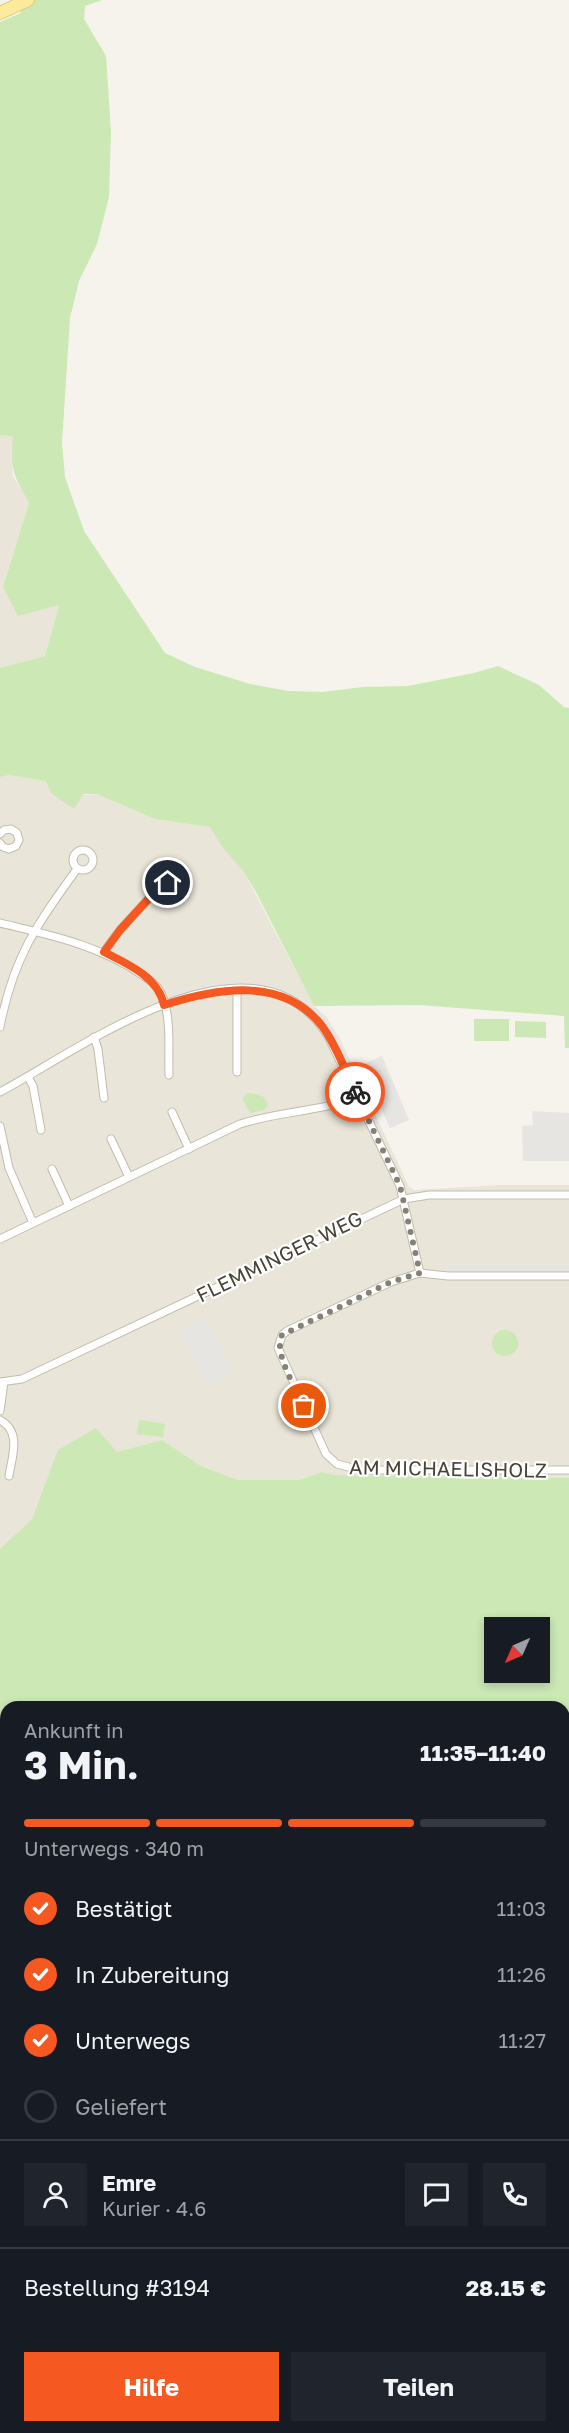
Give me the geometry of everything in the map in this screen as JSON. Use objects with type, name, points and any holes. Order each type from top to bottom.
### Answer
[{"type":"main road","points":[[0,13],[28,0]]},
{"type":"street","points":[[0,834],[4,830],[11,829],[17,833],[19,840],[16,846],[9,849],[1,847]]},
{"type":"street","points":[[0,1027],[10,985],[33,931],[77,868]]},
{"type":"street","points":[[104,952],[120,930],[152,895]]},
{"type":"street","points":[[0,923],[104,952],[134,969],[158,987],[164,1005],[169,1075]]},
{"type":"street","points":[[237,989],[237,1072]]},
{"type":"street","points":[[0,1092],[94,1037],[164,1005],[202,994],[237,989],[262,991],[284,997],[305,1009],[322,1027],[358,1097],[396,1176],[404,1198],[420,1273]]},
{"type":"street","points":[[94,1037],[98,1049],[104,1098]]},
{"type":"street","points":[[28,1077],[33,1086],[41,1130]]},
{"type":"street","points":[[0,1239],[250,1121],[329,1107],[358,1097]]},
{"type":"street","points":[[172,1112],[189,1149]]},
{"type":"street","points":[[0,1126],[9,1168],[33,1223]]},
{"type":"street","points":[[111,1138],[129,1177]]},
{"type":"street","points":[[52,1169],[69,1206]]},
{"type":"street","name":"FLEMMINGER WEG","points":[[0,1411],[2,1382],[14,1381],[30,1375],[404,1198],[421,1195],[569,1195]]},
{"type":"street","name":"AM MICHAELISHOLZ","points":[[569,1276],[448,1276],[420,1273],[391,1282],[282,1335],[279,1341],[280,1355],[329,1458],[342,1467],[360,1470],[569,1470]]},
{"type":"street","points":[[0,1420],[11,1428],[14,1436],[9,1476]]},
{"type":"shaded area","points":[[0,241],[26,346],[11,452],[13,476],[29,503],[3,587],[59,604],[45,656],[0,668]]},
{"type":"shaded area","points":[[10,775],[34,777],[60,784],[86,795],[97,794],[155,819],[210,827],[222,847],[244,872],[314,1006],[327,1018],[340,1039],[409,1187],[415,1190],[499,1185],[569,1185],[569,1478],[335,1475],[322,1472],[300,1480],[238,1480],[201,1466],[162,1440],[117,1452],[58,1451],[32,1519],[0,1549],[0,777]]},
{"type":"shaded area","points":[[240,982],[274,985],[314,1006],[327,1018],[358,1076],[385,1137],[382,1138],[338,1043],[326,1025],[304,1004],[289,994],[273,989],[242,985],[202,989],[174,997],[172,992],[206,984]]},
{"type":"shaded area","points":[[382,1056],[409,1120],[390,1128],[362,1065]]},
{"type":"shaded area","points":[[532,1111],[569,1113],[569,1161],[523,1161],[522,1126],[533,1125]]},
{"type":"shaded area","points":[[446,1263],[569,1263],[569,1272],[446,1271]]},
{"type":"shaded area","points":[[207,1318],[233,1373],[206,1385],[180,1331]]},
{"type":"green space","points":[[13,0],[102,0],[85,6],[84,19],[106,56],[111,131],[109,197],[97,244],[79,281],[70,318],[62,443],[65,477],[84,531],[165,653],[195,667],[250,684],[288,691],[322,692],[363,687],[408,686],[498,666],[539,685],[564,707],[569,708],[569,1048],[565,1048],[564,1016],[420,1005],[314,1006],[257,894],[244,872],[222,847],[210,827],[155,819],[97,794],[83,794],[74,809],[51,793],[46,781],[10,775],[0,777],[0,668],[45,656],[59,605],[18,616],[3,587],[29,503],[12,464],[13,436],[0,435],[0,22],[21,13]]},
{"type":"green space","points":[[474,1019],[509,1019],[509,1041],[474,1041]]},
{"type":"green space","points":[[515,1021],[546,1022],[546,1038],[515,1037]]},
{"type":"green space","points":[[247,1093],[258,1094],[267,1101],[268,1105],[264,1110],[250,1113],[242,1098]]},
{"type":"green space","points":[[505,1330],[514,1334],[518,1343],[514,1352],[505,1356],[496,1352],[492,1343],[496,1334]]},
{"type":"green space","points":[[139,1420],[165,1424],[163,1437],[137,1434]]},
{"type":"green space","points":[[96,1428],[117,1452],[162,1440],[201,1466],[238,1480],[300,1480],[322,1472],[335,1475],[569,1478],[569,1701],[0,1701],[0,1549],[32,1519],[58,1450]]},
{"type":"way so far","points":[[304,1406],[280,1355],[278,1348],[282,1335],[391,1282],[420,1273],[400,1186],[355,1092]]},
{"type":"route","points":[[168,883],[169,890],[165,896],[159,898],[152,895],[120,930],[104,952],[134,969],[158,987],[164,1005],[202,994],[237,989],[274,993],[295,1003],[314,1017],[322,1027],[355,1092]]}]
